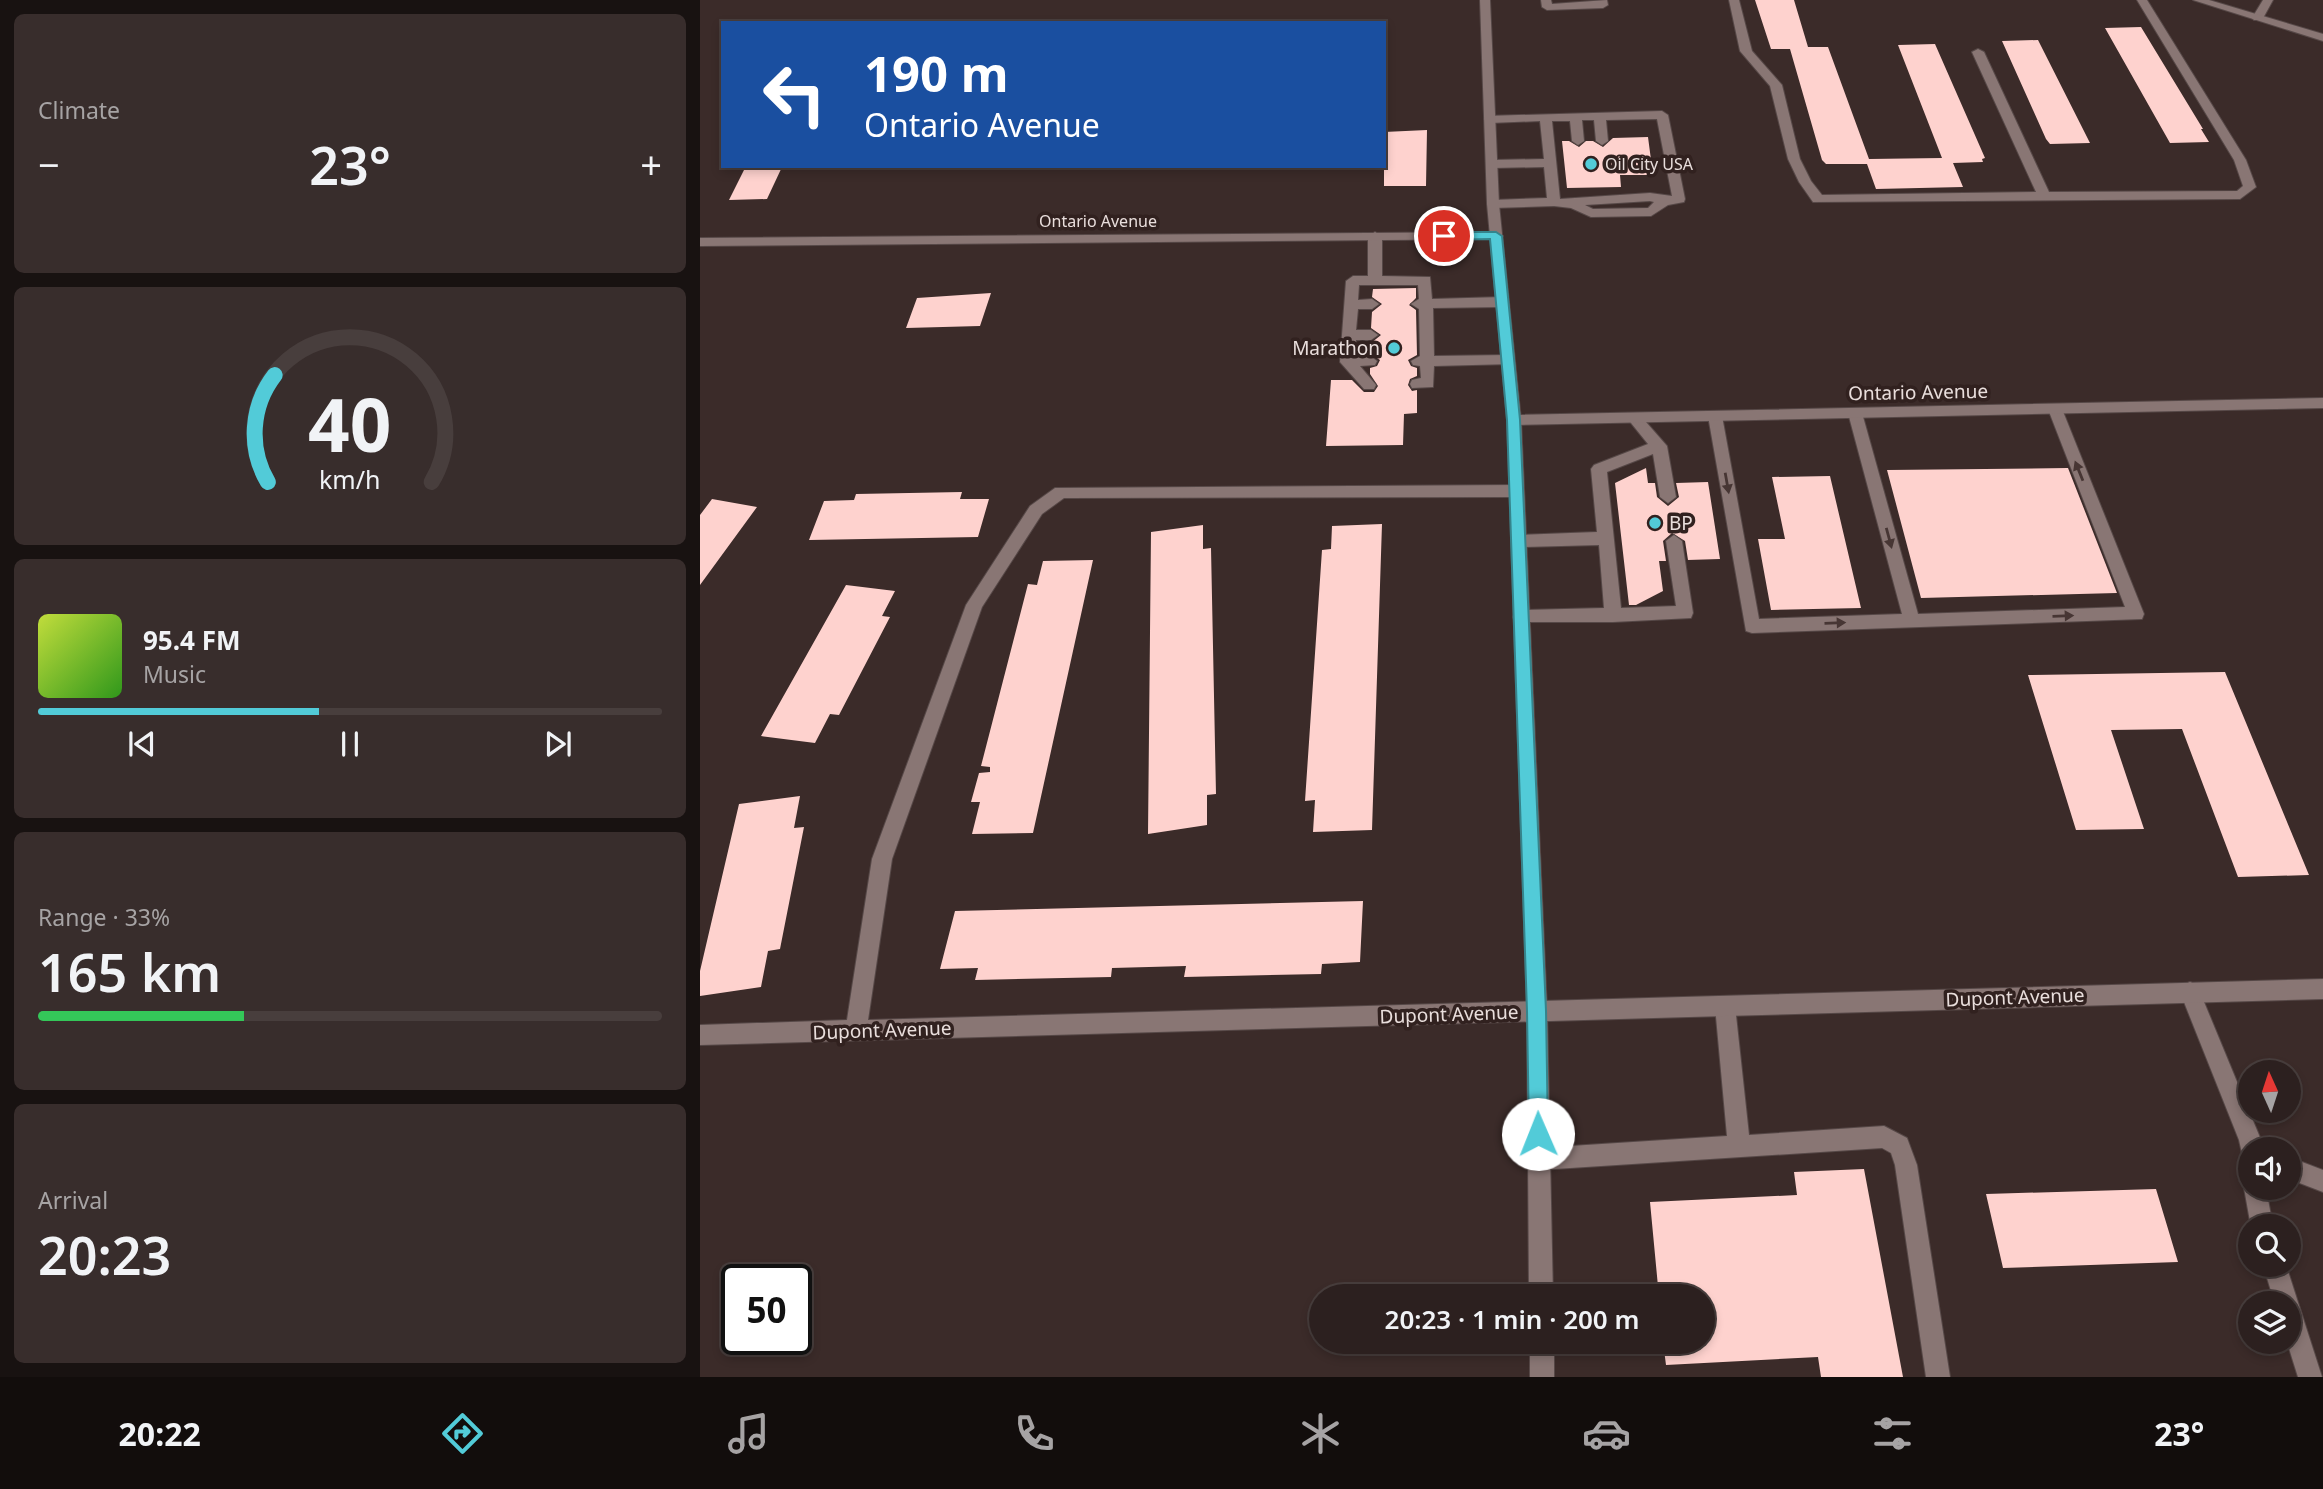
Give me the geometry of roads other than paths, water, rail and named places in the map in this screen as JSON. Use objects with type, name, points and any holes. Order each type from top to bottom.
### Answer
[{"type":"street","points":[[1485,0],[1493,204],[1514,420],[1537,1011],[1541,1284]]},
{"type":"street","points":[[1546,0],[1547,7],[1602,5],[1602,0]]},
{"type":"street","points":[[1734,0],[1746,51],[1776,85],[1794,159],[1805,182],[1818,199],[2240,195],[2250,187],[2240,160],[2142,0]]},
{"type":"street","points":[[2198,0],[2323,38]]},
{"type":"street","points":[[2258,18],[2268,0]]},
{"type":"street","points":[[1978,52],[2044,196]]},
{"type":"street","points":[[1490,119],[1662,115],[1679,200],[1664,201],[1611,192],[1586,193],[1574,204]]},
{"type":"street","points":[[1576,117],[1578,141]]},
{"type":"street","points":[[1600,117],[1602,141]]},
{"type":"street","points":[[1545,118],[1554,202]]},
{"type":"street","points":[[1492,164],[1550,163]]},
{"type":"street","points":[[1493,204],[1554,202],[1574,204],[1591,213],[1651,212],[1664,201]]},
{"type":"street","points":[[1375,236],[1375,281]]},
{"type":"street","name":"Ontario Avenue","points":[[700,242],[1496,236]]},
{"type":"street","points":[[1347,362],[1353,281],[1426,280],[1422,304],[1422,361],[1428,383],[1417,384]]},
{"type":"street","points":[[1422,304],[1502,302]]},
{"type":"street","points":[[1352,305],[1372,304]]},
{"type":"street","points":[[1350,335],[1371,335]]},
{"type":"street","points":[[1422,361],[1507,360]]},
{"type":"street","points":[[1347,362],[1370,361]]},
{"type":"street","points":[[1347,362],[1369,384]]},
{"type":"street","name":"Ontario Avenue","points":[[1514,420],[2323,403]]},
{"type":"street","points":[[1715,416],[1752,625],[2136,614],[2055,409]]},
{"type":"street","points":[[1855,413],[1912,621]]},
{"type":"street","points":[[1634,418],[1659,446],[1667,492],[1650,494]]},
{"type":"street","points":[[1614,615],[1618,576],[1612,541],[1611,510],[1600,469],[1659,446]]},
{"type":"street","points":[[856,1031],[882,859],[908,781],[974,605],[1035,510],[1061,492],[1516,491]]},
{"type":"street","points":[[1518,541],[1612,541]]},
{"type":"street","points":[[1521,617],[1685,613],[1675,549],[1659,559]]},
{"type":"street","name":"Dupont Avenue","points":[[700,1035],[2323,989]]},
{"type":"street","points":[[2190,992],[2249,1137]]},
{"type":"street","points":[[1725,1006],[1740,1146]]},
{"type":"street","points":[[1539,1159],[1884,1137],[1899,1146],[1906,1166],[1938,1377]]},
{"type":"street","points":[[2301,1173],[2323,1181]]},
{"type":"street","points":[[2301,1349],[2310,1377]]},
{"type":"street","points":[[1542,1354],[1542,1377]]},
{"type":"place","name":"Oil City USA","points":[[1591,164]]},
{"type":"place","name":"Marathon","points":[[1394,348]]},
{"type":"place","name":"BP","points":[[1655,523]]}]
